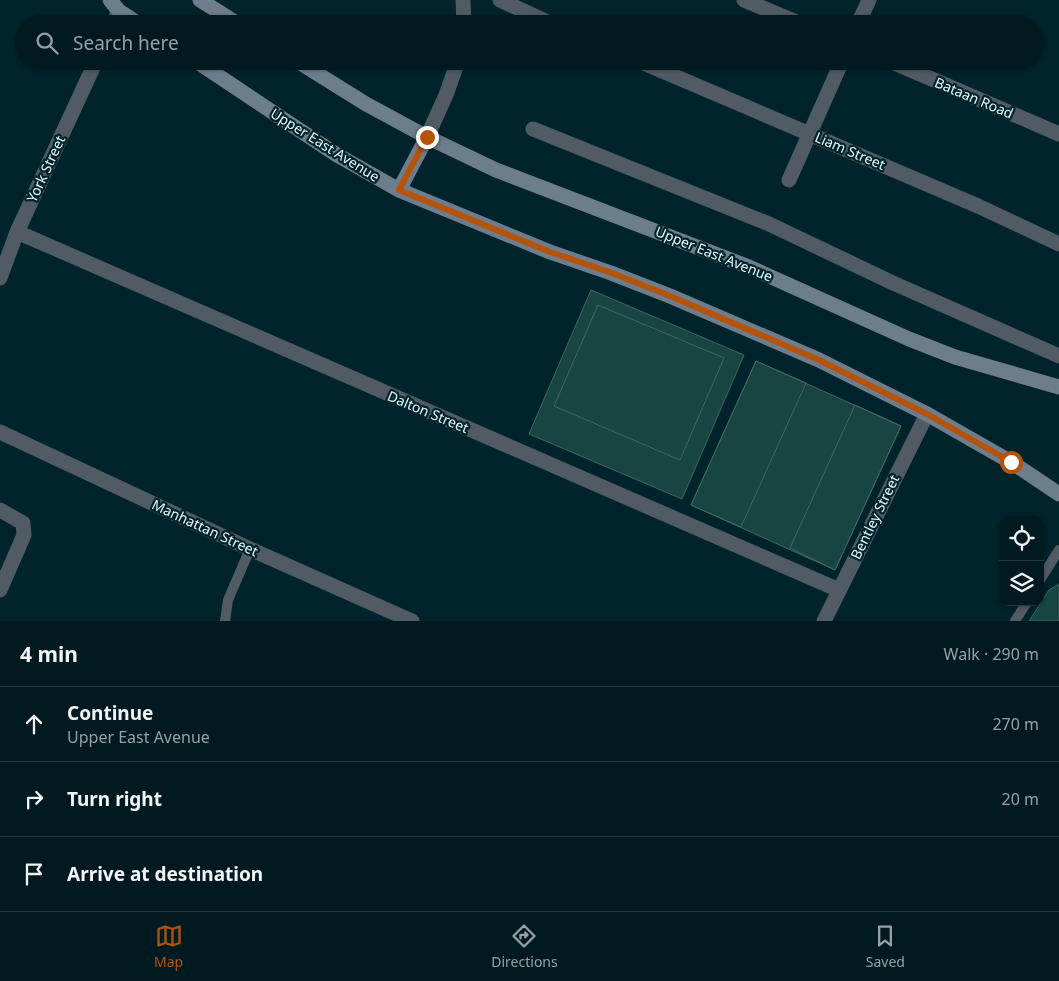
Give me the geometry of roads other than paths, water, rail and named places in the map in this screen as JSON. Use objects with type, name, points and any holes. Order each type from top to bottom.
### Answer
[{"type":"street","points":[[200,0],[224,15]]},
{"type":"street","points":[[462,0],[463,15]]},
{"type":"street","points":[[500,0],[532,15]]},
{"type":"street","points":[[744,0],[780,15]]},
{"type":"street","points":[[862,15],[869,0]]},
{"type":"street","name":"York Street","points":[[0,278],[17,232],[92,70]]},
{"type":"street","name":"Upper East Avenue","points":[[209,70],[336,155],[399,190],[541,249],[670,296],[819,360],[927,414],[1011,462],[1059,494]]},
{"type":"street","name":"Upper East Avenue","points":[[311,70],[366,104],[427,137],[496,170],[748,266],[909,339],[956,357],[1059,387]]},
{"type":"street","points":[[399,190],[427,137],[455,70]]},
{"type":"street","name":"Liam Street","points":[[660,70],[978,206],[1059,244]]},
{"type":"street","points":[[789,180],[838,70]]},
{"type":"street","name":"Bataan Road","points":[[911,70],[1059,134]]},
{"type":"street","points":[[533,129],[768,224],[893,283],[1059,356]]},
{"type":"street","name":"Dalton Street","points":[[17,232],[839,590]]},
{"type":"street","name":"Bentley Street","points":[[824,621],[927,414]]},
{"type":"street","name":"Manhattan Street","points":[[0,432],[250,549],[412,621]]},
{"type":"street","points":[[0,510],[23,523],[25,527],[24,535],[0,590]]},
{"type":"lane","points":[[225,621],[228,600],[250,549]]},
{"type":"lane","points":[[1044,574],[1059,550]]},
{"type":"lane","points":[[1015,621],[1024,606]]}]
